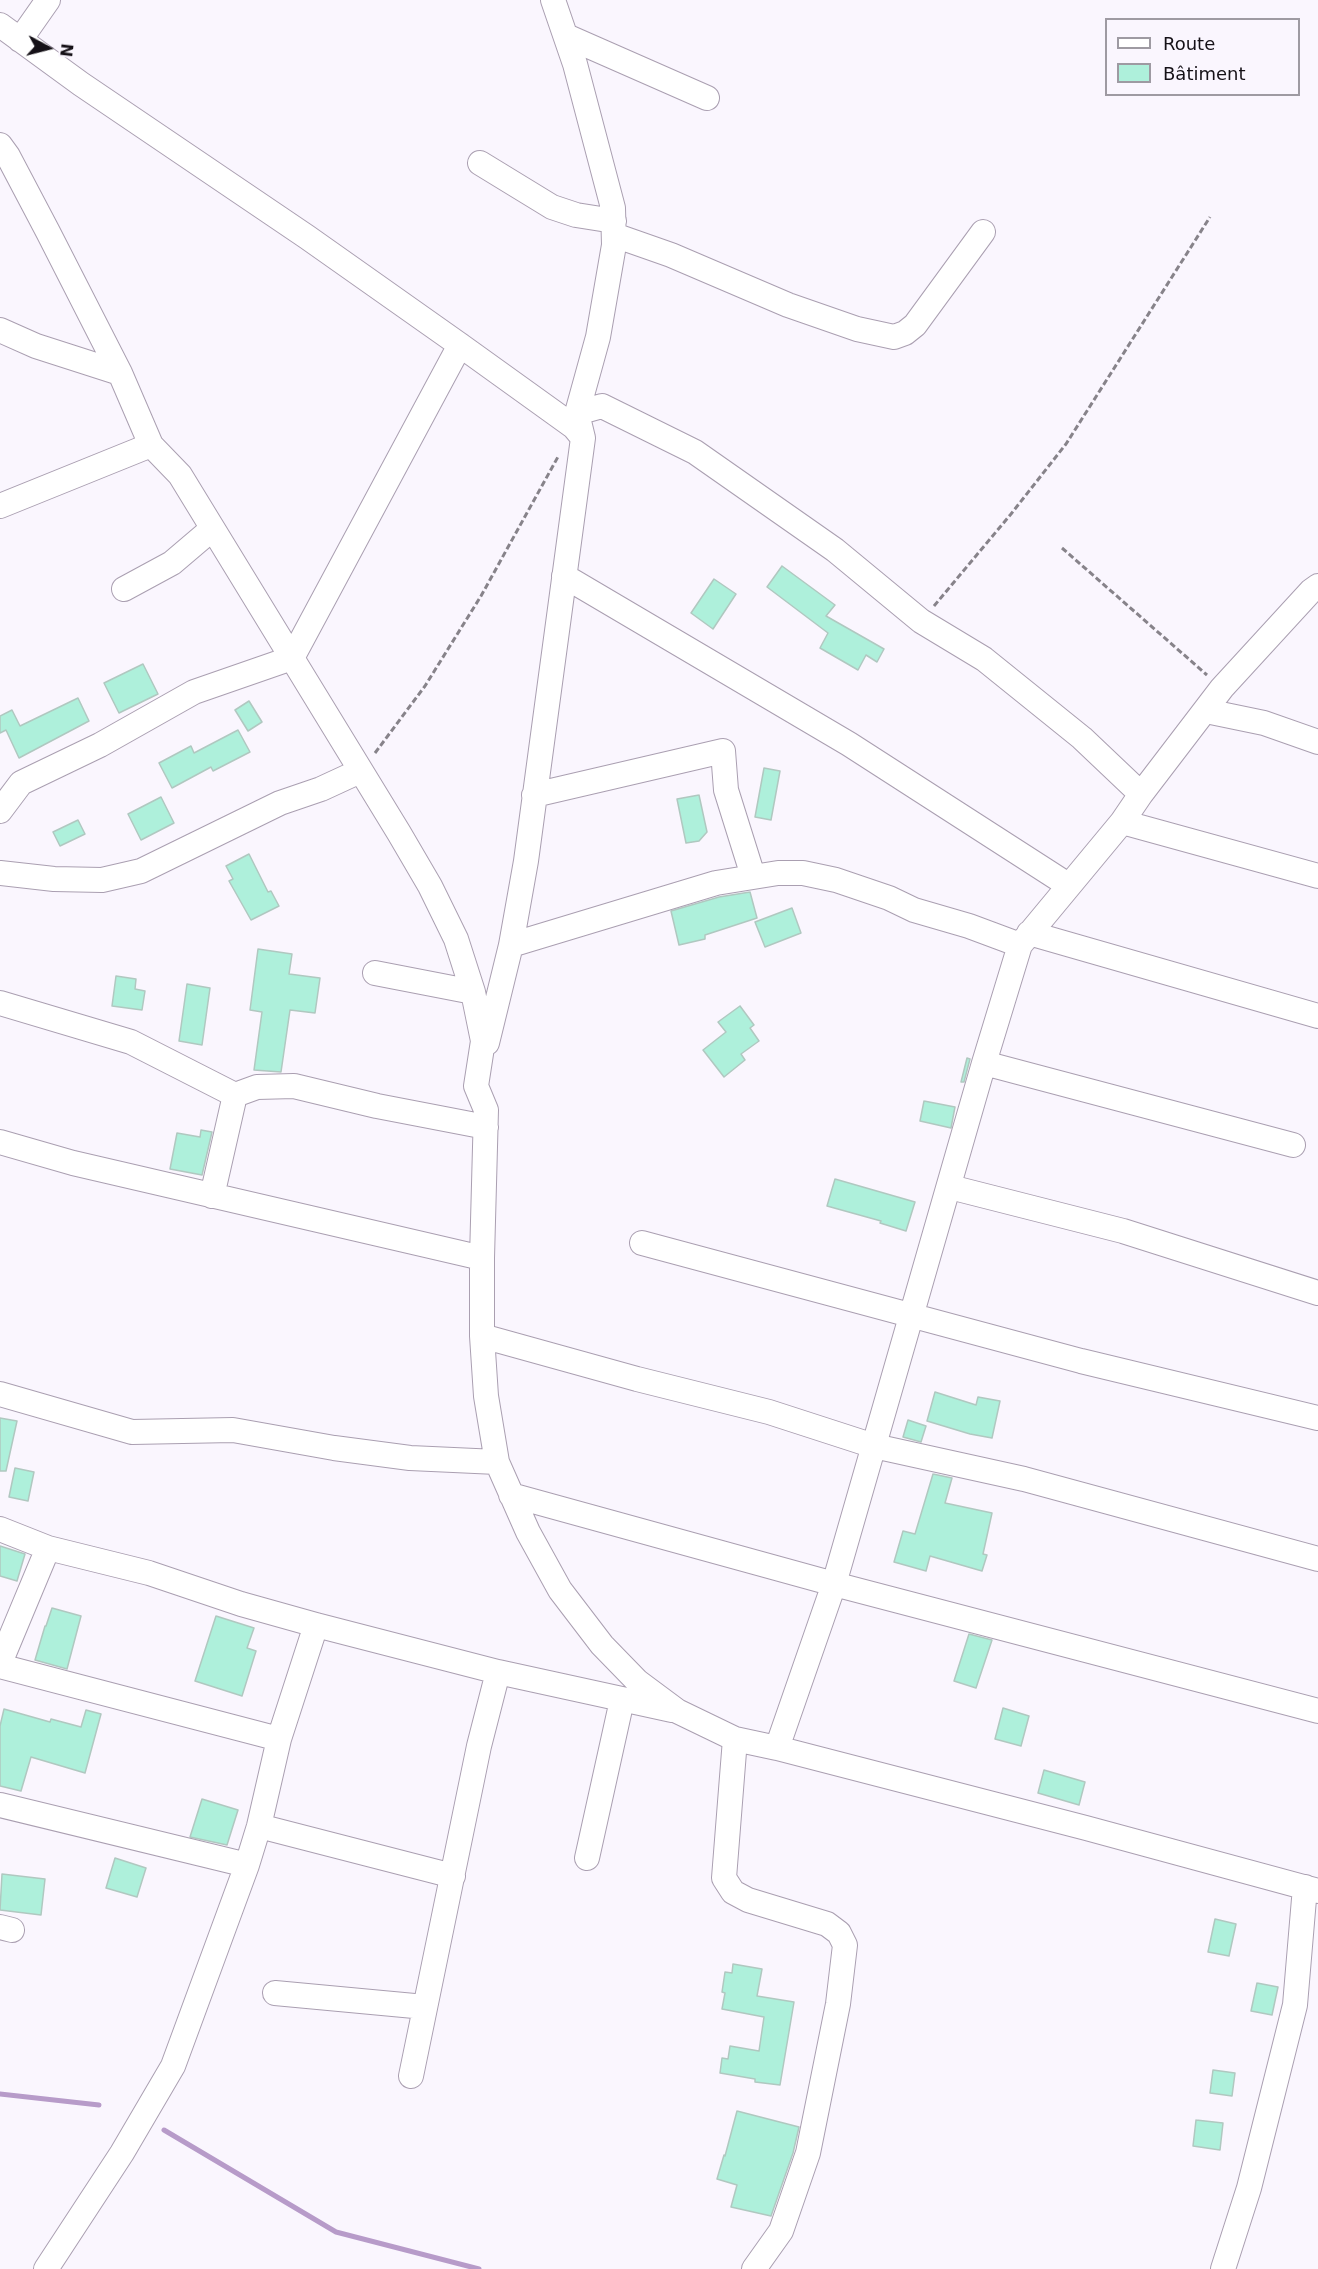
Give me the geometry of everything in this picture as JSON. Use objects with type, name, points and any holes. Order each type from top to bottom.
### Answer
[{"type":"street","points":[[20,40],[48,0]]},
{"type":"street","points":[[476,1086],[511,945],[526,861],[564,576],[578,426],[598,337],[614,228],[613,208],[566,36],[553,0]]},
{"type":"street","points":[[0,25],[81,84],[307,237],[578,426]]},
{"type":"street","points":[[566,36],[707,98]]},
{"type":"street","points":[[0,145],[8,156],[120,373],[151,444],[180,475],[430,886],[456,939],[473,992],[483,1041],[476,1086],[486,1110],[482,1258],[482,1336],[486,1396],[497,1462],[528,1532],[560,1590],[602,1645],[638,1682],[677,1711],[735,1739],[1086,1828],[1312,1889],[1295,2006],[1249,2188],[1223,2269]]},
{"type":"street","points":[[480,163],[552,207],[614,228],[788,305],[865,331],[894,337],[905,333],[915,325],[983,232]]},
{"type":"street","points":[[0,330],[36,346],[120,373]]},
{"type":"street","points":[[0,811],[21,783],[100,745],[194,692],[292,658],[460,345]]},
{"type":"street","points":[[578,426],[602,406],[695,452],[835,550],[921,621],[984,659],[1082,738],[1141,794]]},
{"type":"street","points":[[0,506],[151,444]]},
{"type":"street","points":[[124,589],[172,563],[212,529]]},
{"type":"street","points":[[564,576],[849,744],[1068,885]]},
{"type":"street","points":[[777,1748],[834,1584],[984,1063],[1024,939],[1122,822],[1222,688],[1304,598],[1318,586]]},
{"type":"street","points":[[1206,711],[1264,723],[1318,742]]},
{"type":"street","points":[[534,795],[723,751],[726,790],[753,876]]},
{"type":"street","points":[[0,873],[54,879],[102,880],[141,871],[280,803],[321,789],[360,771]]},
{"type":"street","points":[[1122,822],[1318,876]]},
{"type":"street","points":[[511,945],[716,884],[753,876],[803,873],[836,880],[914,910],[969,926],[1318,1016]]},
{"type":"street","points":[[375,973],[473,992]]},
{"type":"street","points":[[0,1003],[131,1042],[235,1095],[258,1087],[294,1086],[377,1106],[486,1126]]},
{"type":"street","points":[[984,1063],[1293,1145]]},
{"type":"street","points":[[212,1196],[235,1095]]},
{"type":"street","points":[[0,1142],[73,1163],[482,1258]]},
{"type":"street","points":[[950,1187],[1123,1231],[1318,1293]]},
{"type":"street","points":[[642,1243],[1092,1364],[1318,1419]]},
{"type":"street","points":[[482,1336],[637,1379],[769,1412],[874,1446],[1024,1479],[1318,1559]]},
{"type":"street","points":[[0,1394],[132,1432],[233,1430],[334,1448],[410,1458],[497,1462]]},
{"type":"street","points":[[512,1495],[834,1584],[1318,1711]]},
{"type":"street","points":[[0,1529],[48,1548],[149,1573],[241,1604],[316,1625],[498,1672],[677,1711]]},
{"type":"street","points":[[48,1548],[0,1664],[279,1739]]},
{"type":"street","points":[[46,2269],[122,2153],[172,2066],[247,1865],[259,1826],[279,1739],[316,1625]]},
{"type":"street","points":[[411,2076],[479,1746],[498,1672]]},
{"type":"street","points":[[587,1858],[622,1700]]},
{"type":"street","points":[[735,1739],[724,1878],[733,1892],[748,1900],[827,1924],[839,1933],[845,1945],[838,2004],[808,2153],[781,2231],[754,2269]]},
{"type":"street","points":[[0,1805],[247,1865]]},
{"type":"street","points":[[259,1826],[453,1876]]},
{"type":"street","points":[[275,1993],[425,2007]]},
{"type":"path","points":[[921,621],[1011,514],[1066,444],[1210,217]]},
{"type":"path","points":[[360,771],[431,676],[481,596],[578,426]]},
{"type":"path","points":[[1062,548],[1222,688]]},
{"type":"building","points":[[782,566],[835,605],[826,616],[884,649],[877,662],[866,655],[858,670],[820,648],[828,633],[767,587]]},
{"type":"building","points":[[714,579],[736,594],[713,629],[691,613]]},
{"type":"building","points":[[143,664],[158,694],[119,713],[104,683]]},
{"type":"building","points":[[78,698],[89,721],[19,758],[6,730],[0,733],[0,716],[12,710],[20,726]]},
{"type":"building","points":[[249,701],[262,722],[248,731],[235,710]]},
{"type":"building","points":[[238,730],[250,752],[213,771],[211,767],[172,788],[159,763],[191,746],[194,753]]},
{"type":"building","points":[[764,768],[780,771],[771,820],[755,817]]},
{"type":"building","points":[[699,795],[707,832],[699,841],[686,843],[677,799]]},
{"type":"building","points":[[161,797],[174,823],[141,840],[128,814]]},
{"type":"building","points":[[78,820],[85,834],[60,846],[53,832]]},
{"type":"building","points":[[249,854],[268,892],[271,891],[279,906],[251,920],[229,881],[233,879],[226,866]]},
{"type":"building","points":[[750,892],[757,918],[705,935],[705,939],[679,945],[671,911],[719,897]]},
{"type":"building","points":[[792,908],[801,933],[765,947],[755,922]]},
{"type":"building","points":[[258,949],[292,954],[289,974],[320,978],[315,1013],[290,1010],[281,1072],[254,1070],[262,1012],[250,1010]]},
{"type":"building","points":[[116,976],[136,979],[135,989],[145,991],[142,1010],[112,1006]]},
{"type":"building","points":[[187,984],[210,988],[202,1045],[179,1041]]},
{"type":"building","points":[[740,1006],[754,1025],[750,1028],[759,1041],[741,1054],[745,1060],[724,1077],[703,1050],[726,1032],[718,1022]]},
{"type":"building","points":[[967,1058],[970,1059],[964,1082],[961,1082]]},
{"type":"building","points":[[924,1101],[955,1107],[951,1128],[920,1121]]},
{"type":"building","points":[[201,1130],[212,1132],[202,1175],[170,1169],[177,1133],[200,1137]]},
{"type":"building","points":[[835,1179],[915,1202],[906,1231],[880,1223],[881,1221],[827,1206]]},
{"type":"building","points":[[935,1392],[976,1405],[978,1397],[1000,1401],[992,1438],[927,1421]]},
{"type":"building","points":[[0,1418],[17,1421],[6,1471],[0,1471]]},
{"type":"building","points":[[908,1420],[926,1426],[921,1442],[903,1437]]},
{"type":"building","points":[[15,1468],[34,1472],[28,1501],[9,1497]]},
{"type":"building","points":[[933,1474],[952,1478],[945,1503],[992,1513],[983,1554],[987,1555],[982,1571],[930,1556],[926,1571],[894,1562],[903,1531],[915,1534]]},
{"type":"building","points":[[0,1546],[25,1554],[17,1581],[0,1576]]},
{"type":"building","points":[[52,1608],[81,1616],[67,1669],[35,1660]]},
{"type":"building","points":[[216,1616],[254,1628],[247,1648],[256,1651],[242,1696],[195,1681]]},
{"type":"building","points":[[969,1634],[992,1640],[976,1688],[954,1681]]},
{"type":"building","points":[[1003,1708],[1029,1716],[1021,1746],[995,1739]]},
{"type":"building","points":[[4,1709],[50,1722],[51,1719],[81,1727],[86,1710],[101,1714],[85,1773],[31,1757],[21,1791],[0,1786],[0,1726]]},
{"type":"building","points":[[1044,1770],[1085,1782],[1079,1805],[1038,1793]]},
{"type":"building","points":[[202,1799],[238,1810],[227,1845],[190,1837]]},
{"type":"building","points":[[115,1858],[146,1868],[137,1897],[106,1888]]},
{"type":"building","points":[[2,1874],[45,1879],[41,1915],[0,1910]]},
{"type":"building","points":[[1215,1919],[1236,1924],[1229,1956],[1208,1952]]},
{"type":"building","points":[[733,1964],[762,1969],[757,1996],[794,2002],[780,2085],[755,2082],[755,2079],[720,2073],[722,2058],[728,2059],[730,2046],[759,2051],[764,2017],[722,2009],[725,1972],[732,1973]]},
{"type":"building","points":[[1257,1983],[1278,1987],[1272,2015],[1251,2011]]},
{"type":"building","points":[[1213,2070],[1235,2073],[1232,2096],[1210,2093]]},
{"type":"building","points":[[737,2111],[799,2127],[793,2153],[771,2216],[731,2207],[737,2185],[717,2179]]},
{"type":"building","points":[[1196,2120],[1223,2123],[1220,2150],[1193,2146]]},
{"type":"waterway","points":[[0,2094],[99,2105]]},
{"type":"waterway","points":[[164,2130],[336,2232],[479,2269]]}]
